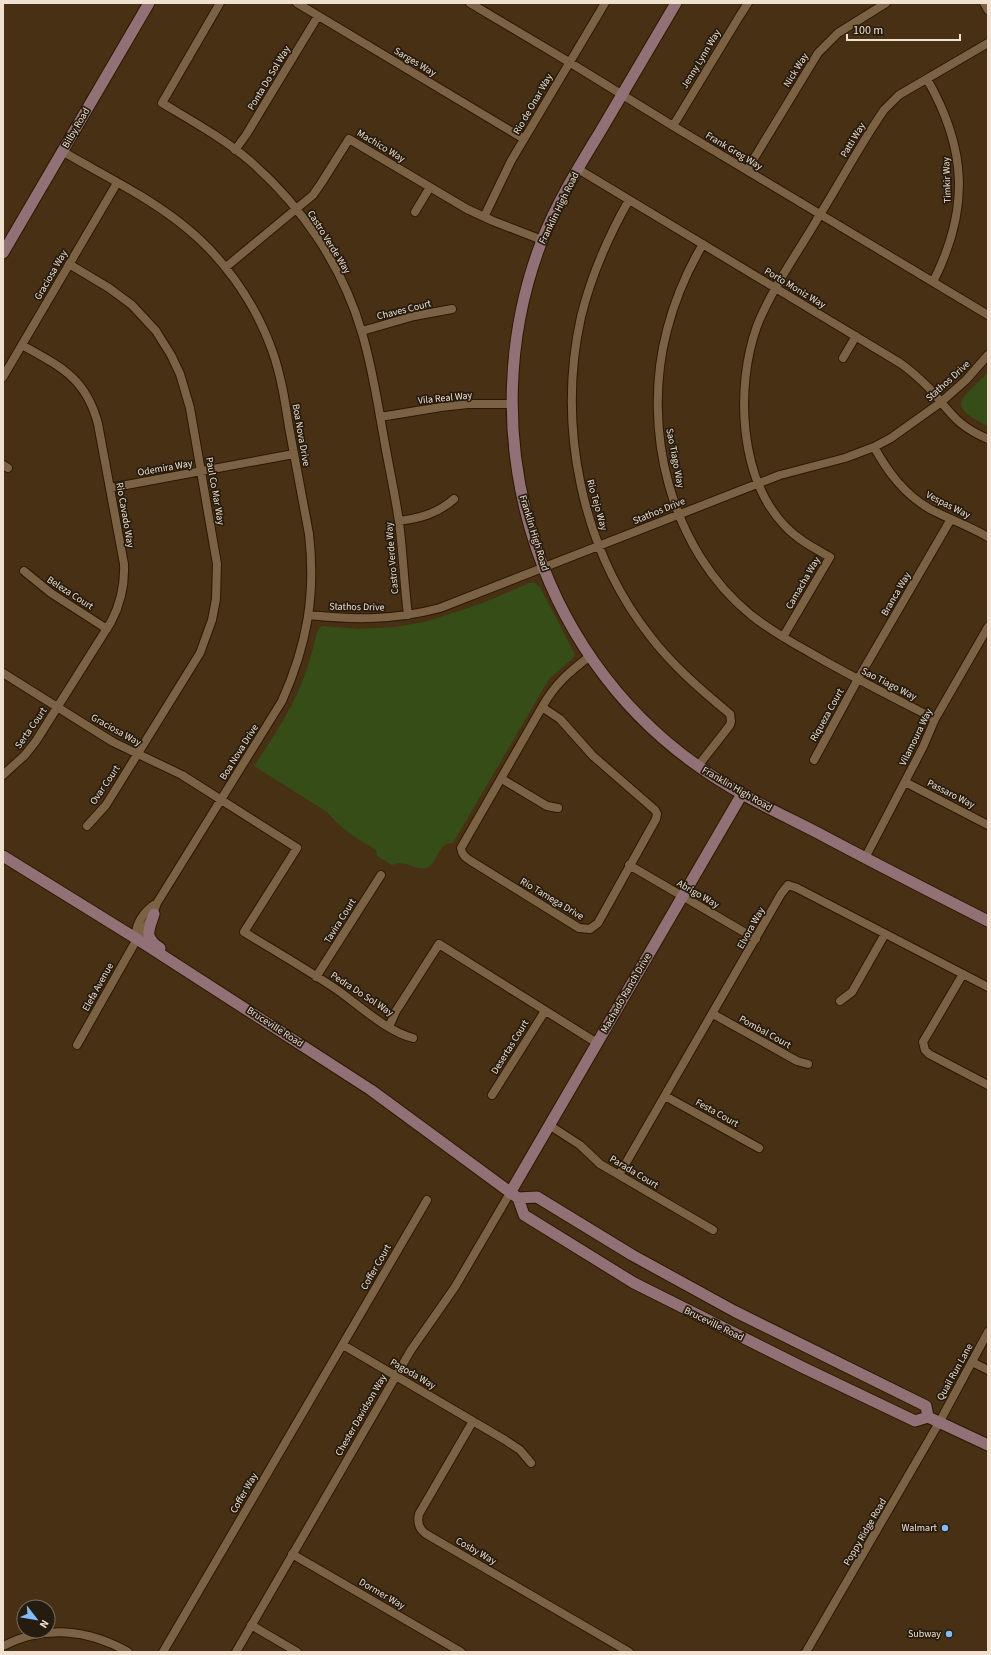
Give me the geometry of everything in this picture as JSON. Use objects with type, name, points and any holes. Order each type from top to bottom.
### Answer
[{"type":"main road","name":"Bilby Road","points":[[3,253],[149,3]]},
{"type":"main road","name":"Franklin High Road","points":[[676,3],[578,169],[555,212],[542,240],[528,283],[520,315],[513,370],[512,404],[515,456],[527,518],[544,568],[568,619],[590,656],[639,716],[663,738],[698,766],[742,794],[988,922]]},
{"type":"main road","name":"Machado Ranch Drive","points":[[514,1195],[549,1125],[742,794]]},
{"type":"main road","name":"Bruceville Road","points":[[3,856],[137,939],[371,1090],[514,1195],[524,1215],[634,1283],[802,1367],[915,1421],[928,1417],[940,1421],[988,1446]]},
{"type":"main road","name":"Bruceville Road","points":[[3,861],[24,870]]},
{"type":"main road","points":[[154,914],[149,930],[149,936],[152,942],[163,951],[166,958]]},
{"type":"main road","name":"Bruceville Road","points":[[514,1195],[537,1197],[632,1255],[734,1311],[926,1406],[928,1417]]},
{"type":"street","name":"Castro Verde Way","points":[[220,3],[162,103],[213,134],[235,150],[271,181],[296,209],[314,233],[330,259],[349,297],[362,332],[369,357],[399,521],[408,615]]},
{"type":"street","name":"Sarges Way","points":[[296,3],[524,139]]},
{"type":"street","name":"Frank Greg Way","points":[[470,3],[988,315]]},
{"type":"street","name":"Rio de Onar Way","points":[[484,217],[511,161],[605,3]]},
{"type":"street","name":"Jenny Lynn Way","points":[[673,126],[748,3]]},
{"type":"street","name":"Nick Way","points":[[747,170],[818,53],[838,33],[886,3]]},
{"type":"street","points":[[984,3],[988,10]]},
{"type":"street","name":"Ponta Do Sol Way","points":[[235,150],[246,135],[318,16]]},
{"type":"street","name":"Patti Way","points":[[776,288],[884,110],[899,95],[988,43]]},
{"type":"street","name":"Timkir Way","points":[[927,79],[938,98],[951,131],[956,151],[959,186],[956,221],[943,261],[933,282]]},
{"type":"street","name":"Machico Way","points":[[226,267],[313,195],[349,138],[430,187],[484,217],[542,240]]},
{"type":"street","name":"Boa Nova Drive","points":[[62,151],[158,207],[178,221],[209,248],[226,267],[254,310],[272,349],[283,391],[309,534],[312,582],[309,614],[305,639],[298,663],[282,701],[221,800]]},
{"type":"street","name":"Porto Moniz Way","points":[[578,169],[889,356],[910,371],[928,388],[954,419],[964,427],[988,439]]},
{"type":"street","name":"Graciosa Way","points":[[3,378],[117,183]]},
{"type":"street","points":[[415,212],[430,187]]},
{"type":"street","name":"Rio Tejo Way","points":[[629,200],[608,240],[590,287],[579,330],[574,367],[572,407],[576,458],[581,488],[599,546],[626,602],[650,636],[691,681],[730,714],[730,725],[698,766]]},
{"type":"street","name":"Sao Tiago Way","points":[[703,244],[684,280],[674,305],[661,356],[658,383],[659,428],[662,454],[668,480],[679,514],[698,554],[727,592],[750,614],[783,637],[858,679],[935,719]]},
{"type":"street","name":"Paul Co Mar Way","points":[[69,264],[109,288],[132,305],[147,320],[164,342],[174,361],[185,387],[217,564],[217,585],[212,620],[205,640],[193,666],[138,754]]},
{"type":"street","name":"Camacha Way","points":[[776,288],[758,326],[750,348],[746,370],[744,393],[745,431],[749,454],[766,499],[785,526],[801,540],[830,557],[783,637]]},
{"type":"street","name":"Chaves Court","points":[[362,332],[414,316],[452,309]]},
{"type":"street","points":[[843,358],[856,336]]},
{"type":"street","name":"Rio Cavado Way","points":[[22,345],[60,367],[71,376],[86,394],[95,411],[110,488],[124,574],[122,597],[117,610],[58,707]]},
{"type":"street","name":"Stathos Drive","points":[[309,614],[340,618],[366,619],[408,615],[440,608],[759,482],[845,458],[874,447],[891,438],[940,403],[966,380],[988,355]]},
{"type":"street","name":"Vila Real Way","points":[[380,417],[468,404],[512,404]]},
{"type":"street","name":"Vespas Way","points":[[874,447],[884,464],[905,490],[929,508],[964,524],[988,538]]},
{"type":"street","name":"Odemira Way","points":[[110,488],[294,454]]},
{"type":"street","points":[[399,521],[436,512],[454,499]]},
{"type":"street","name":"Branca Way","points":[[858,679],[951,519]]},
{"type":"street","name":"Beleza Court","points":[[24,571],[52,593],[107,628]]},
{"type":"street","name":"Vilamoura Way","points":[[865,858],[935,719],[988,627]]},
{"type":"street","name":"Rio Tamega Drive","points":[[542,708],[560,719],[593,756],[657,814],[656,819],[598,923],[590,929],[579,928],[464,857],[461,848],[502,779],[542,708],[555,686],[568,672],[590,656]]},
{"type":"street","name":"Graciosa Way","points":[[3,673],[113,742],[182,775],[221,800]]},
{"type":"street","name":"Riqueza Court","points":[[814,760],[858,679]]},
{"type":"street","name":"Serta Court","points":[[3,775],[25,755],[58,707]]},
{"type":"street","name":"Ovar Court","points":[[87,826],[106,805],[138,754]]},
{"type":"street","points":[[502,779],[547,806],[558,808]]},
{"type":"street","name":"Passaro Way","points":[[904,782],[988,825]]},
{"type":"street","name":"Elefa Avenue","points":[[77,1045],[137,939],[154,914],[157,903],[221,800]]},
{"type":"street","name":"Pedra Do Sol Way","points":[[221,800],[297,848],[244,932],[316,977],[389,1027],[396,1011],[439,944],[597,1043]]},
{"type":"street","name":"Abrigo Way","points":[[629,865],[756,939]]},
{"type":"street","name":"Tavira Court","points":[[316,977],[381,875]]},
{"type":"street","name":"Elvora Way","points":[[619,1176],[781,894],[788,885],[797,888],[988,987]]},
{"type":"street","name":"Elefa Avenue","points":[[137,939],[136,931],[138,924],[146,912],[157,903]]},
{"type":"street","points":[[840,1001],[852,992],[885,934]]},
{"type":"street","points":[[963,974],[923,1042],[923,1046],[929,1054],[988,1085]]},
{"type":"street","name":"Desertas Court","points":[[492,1095],[545,1010]]},
{"type":"street","name":"Pombal Court","points":[[713,1014],[797,1061],[808,1064]]},
{"type":"street","points":[[389,1027],[404,1036],[413,1038]]},
{"type":"street","name":"Festa Court","points":[[666,1096],[759,1148]]},
{"type":"street","name":"Parada Court","points":[[549,1125],[567,1136],[600,1164],[713,1230]]},
{"type":"street","name":"Chester Davidson Way","points":[[236,1652],[418,1339],[455,1287],[514,1195]]},
{"type":"street","name":"Coffer Court","points":[[342,1345],[427,1200]]},
{"type":"street","name":"Quail Run Lane","points":[[940,1421],[988,1332]]},
{"type":"street","name":"Pagoda Way","points":[[342,1345],[513,1445],[531,1462]]},
{"type":"street","name":"Coffer Way","points":[[162,1652],[342,1345]]},
{"type":"street","points":[[972,1362],[988,1370]]},
{"type":"street","name":"Cosby Way","points":[[473,1421],[419,1514],[418,1522],[420,1529],[426,1534],[625,1651]]},
{"type":"street","name":"Poppy Ridge Road","points":[[806,1652],[940,1421]]},
{"type":"street","name":"Dormer Way","points":[[292,1554],[461,1652]]},
{"type":"street","points":[[251,1625],[297,1652]]},
{"type":"street","points":[[3,1646],[35,1634],[68,1632],[101,1639],[128,1652]]},
{"type":"green space","points":[[988,372],[988,426],[965,412],[961,406],[965,395]]},
{"type":"green space","points":[[529,583],[535,583],[540,587],[575,654],[572,659],[549,679],[453,843],[444,846],[430,866],[426,868],[418,868],[402,863],[392,865],[377,856],[376,850],[350,834],[327,812],[254,766],[278,730],[298,692],[318,630],[322,626],[358,629],[394,627],[425,622],[483,603]]},
{"type":"place","name":"Walmart","points":[[945,1528]]},
{"type":"place","name":"Subway","points":[[949,1634]]}]
